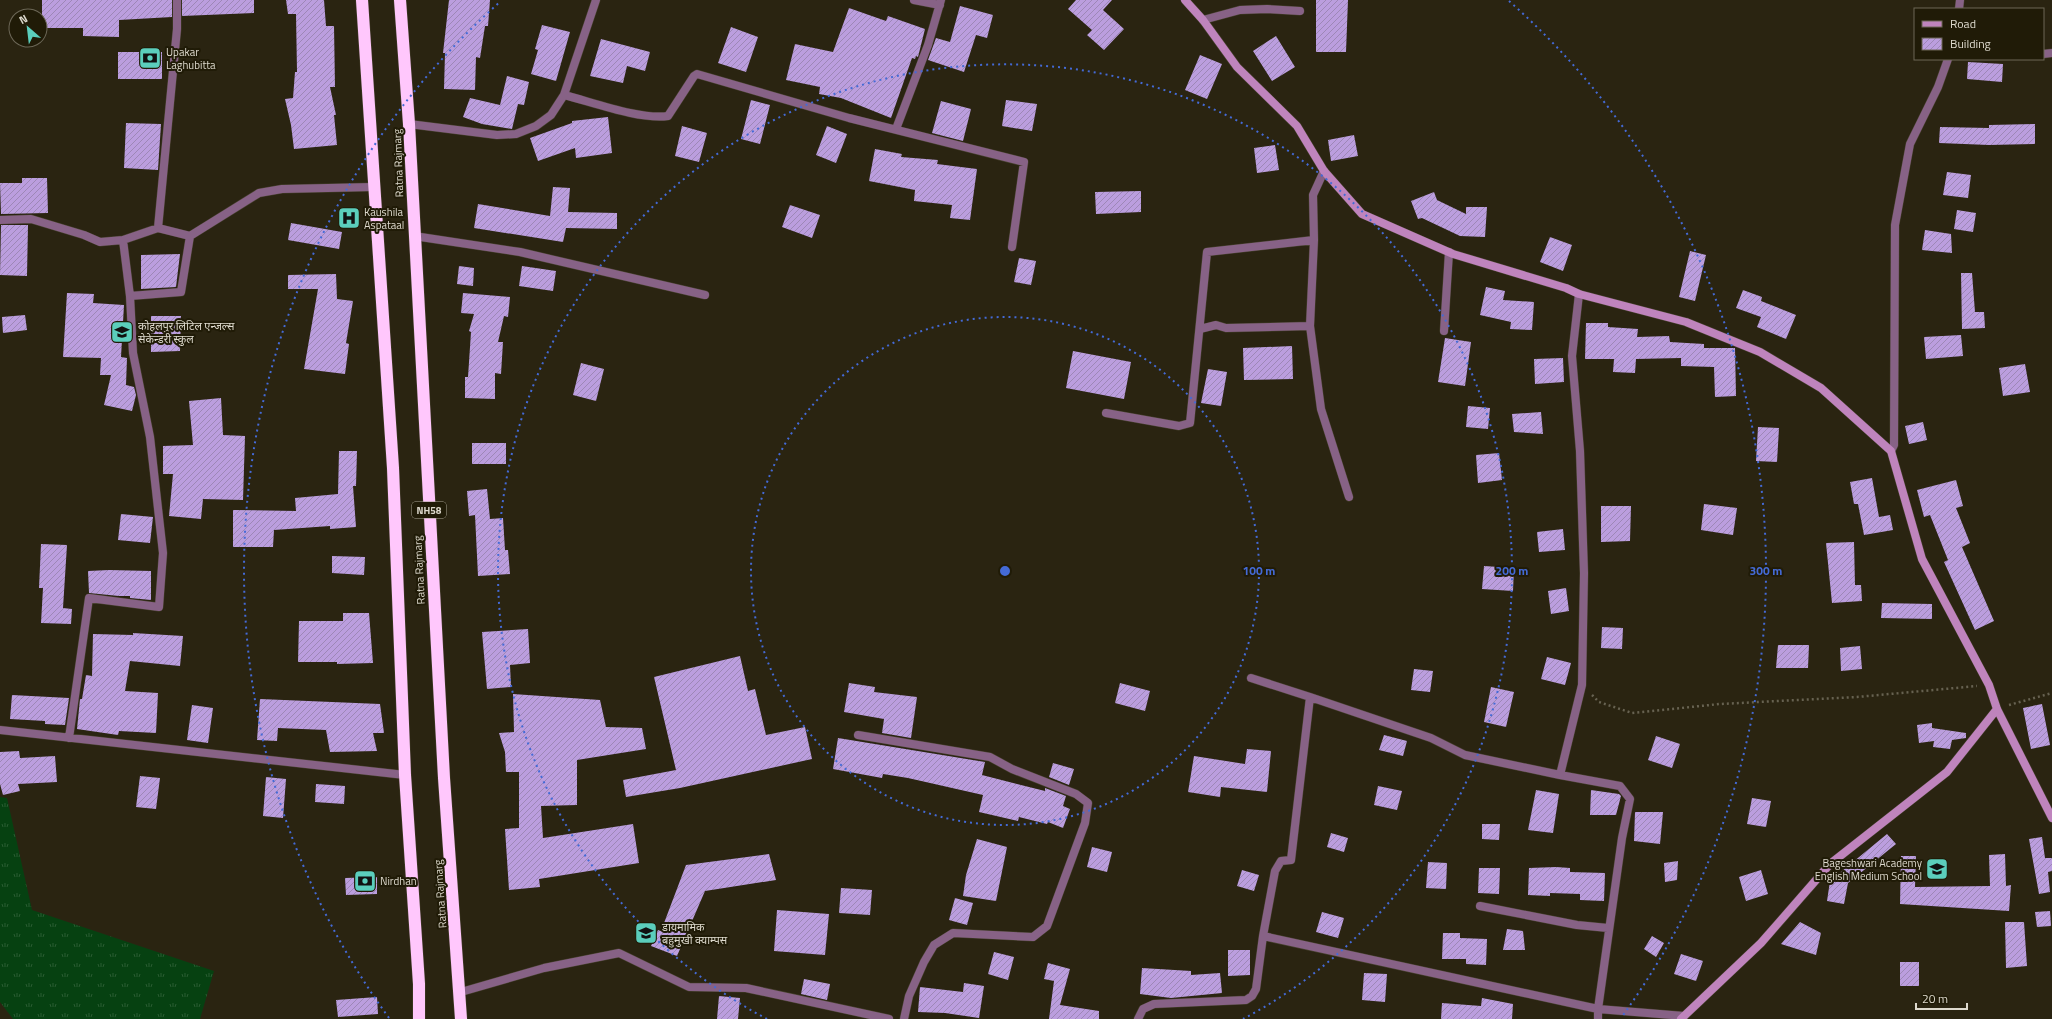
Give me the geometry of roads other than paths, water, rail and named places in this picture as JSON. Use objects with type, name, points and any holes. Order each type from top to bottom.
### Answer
[{"type":"highway","name":"Ratna Rajmarg","points":[[362,0],[373,186],[393,468],[405,775],[420,984],[419,1019]]},
{"type":"highway","name":"Ratna Rajmarg","points":[[400,0],[409,124],[444,778],[461,992],[461,1019]]},
{"type":"street","points":[[158,228],[177,29],[177,0]]},
{"type":"street","points":[[409,124],[497,135],[516,134],[536,126],[551,115],[564,95],[596,0]]},
{"type":"street","points":[[896,129],[928,45],[941,3],[914,0]]},
{"type":"street","points":[[1185,0],[1203,20],[1236,67],[1297,126],[1324,171],[1362,214],[1449,252],[1566,288],[1579,294],[1686,322],[1760,352],[1821,388],[1891,451],[1922,559],[1989,685],[1997,709],[2052,818]]},
{"type":"street","points":[[1203,20],[1240,10],[1267,8],[1300,11]]},
{"type":"street","points":[[1891,451],[1894,446],[1894,225],[1910,144],[1938,87],[1948,60]]},
{"type":"street","points":[[564,95],[622,110],[660,117],[668,116],[694,76],[697,74],[896,129],[1024,162],[1012,247]]},
{"type":"street","points":[[1324,171],[1313,195],[1314,240],[1310,326],[1321,409],[1349,497]]},
{"type":"street","points":[[0,220],[31,219],[100,242],[123,240],[158,228],[190,236],[258,193],[282,188],[373,186]]},
{"type":"street","points":[[130,296],[181,292],[190,236]]},
{"type":"street","points":[[414,236],[520,252],[705,295]]},
{"type":"street","points":[[69,738],[89,598],[159,607],[163,553],[150,437],[133,353],[130,296],[123,240]]},
{"type":"street","points":[[1106,413],[1178,426],[1190,423],[1207,252],[1314,240]]},
{"type":"street","points":[[1444,331],[1449,252]]},
{"type":"street","points":[[1560,775],[1582,685],[1584,573],[1580,451],[1572,356],[1579,294]]},
{"type":"street","points":[[1200,329],[1216,325],[1226,328],[1310,326]]},
{"type":"street","points":[[1251,678],[1310,696],[1431,738],[1464,755],[1620,786],[1630,799],[1608,928],[1598,1019]]},
{"type":"street","points":[[1138,1019],[1143,1009],[1154,1004],[1246,1000],[1252,996],[1256,989],[1262,936],[1275,871],[1281,861],[1292,860],[1310,696]]},
{"type":"street","points":[[1262,936],[1598,1009],[1682,1018],[1761,943],[1830,864],[1947,772],[1997,709]]},
{"type":"street","points":[[0,730],[405,775]]},
{"type":"street","points":[[858,735],[990,757],[1012,769],[1076,794],[1088,803],[1085,823],[1047,926],[1033,937],[953,933],[934,945],[909,996],[904,1019]]},
{"type":"street","points":[[1480,906],[1577,925],[1608,928]]},
{"type":"street","points":[[461,992],[544,968],[619,953],[689,988],[746,988],[889,1019]]},
{"type":"place","name":"Upakar Laghubitta","points":[[150,58]]},
{"type":"place","name":"Kaushila Aspataal","points":[[349,218]]},
{"type":"place","name":"कोहलपुर लिटिल एन्जल्स सेकेन्डरी स्कुल","points":[[122,332]]},
{"type":"place","name":"Bageshwari Academy English Medium School","points":[[1937,869]]},
{"type":"place","name":"Nirdhan","points":[[365,881]]},
{"type":"place","name":"डायमामिक बहुमुखी क्याम्पस","points":[[646,933]]}]
